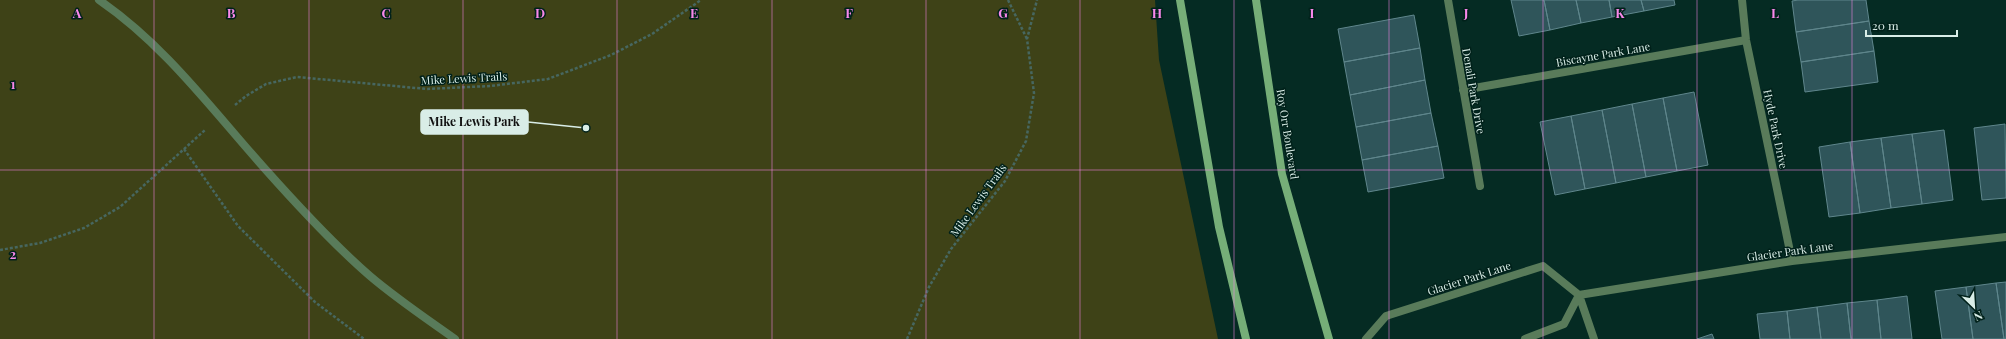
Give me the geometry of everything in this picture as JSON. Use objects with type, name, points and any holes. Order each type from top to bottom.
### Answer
[{"type":"main road","points":[[1180,0],[1219,226],[1246,339]]},
{"type":"main road","name":"Roy Orr Boulevard","points":[[1256,0],[1282,174],[1329,339]]},
{"type":"street","points":[[99,0],[144,34],[221,117],[266,170],[370,276],[455,339]]},
{"type":"street","name":"Denali Park Drive","points":[[1448,0],[1480,186]]},
{"type":"street","name":"Hyde Park Drive","points":[[1742,0],[1746,40],[1792,261]]},
{"type":"street","name":"Biscayne Park Lane","points":[[1463,90],[1746,40]]},
{"type":"street","name":"Glacier Park Lane","points":[[1366,339],[1386,316],[1543,266],[1579,295],[1792,261],[2006,237]]},
{"type":"street","points":[[1525,339],[1564,324],[1579,295]]},
{"type":"street","points":[[1579,295],[1594,339]]},
{"type":"path","name":"Mike Lewis Trails","points":[[0,250],[40,243],[84,228],[120,207],[183,149],[246,96],[266,84],[297,77],[427,90],[490,86],[548,79],[612,55],[652,34],[701,0]]},
{"type":"path","name":"Mike Lewis Trails","points":[[907,339],[929,287],[951,249],[1005,180],[1026,141],[1034,93],[1027,39],[1008,0]]},
{"type":"path","name":"Mike Lewis Trails","points":[[1027,39],[1037,0]]},
{"type":"path","points":[[183,149],[238,226],[315,302],[364,339]]},
{"type":"green space","points":[[0,0],[1155,0],[1159,60],[1218,339],[0,339]]},
{"type":"building","points":[[1511,0],[1544,0],[1550,30],[1519,36]]},
{"type":"building","points":[[1544,0],[1576,0],[1581,23],[1550,30]]},
{"type":"building","points":[[1576,0],[1609,0],[1612,17],[1581,23]]},
{"type":"building","points":[[1609,0],[1641,0],[1644,11],[1612,17]]},
{"type":"building","points":[[1641,0],[1674,0],[1675,5],[1644,11]]},
{"type":"building","points":[[1866,0],[1869,21],[1796,32],[1792,1]]},
{"type":"building","points":[[1414,15],[1420,48],[1344,62],[1338,29]]},
{"type":"building","points":[[1869,21],[1874,51],[1801,62],[1796,32]]},
{"type":"building","points":[[1420,48],[1425,80],[1350,95],[1344,62]]},
{"type":"building","points":[[1874,51],[1878,82],[1805,92],[1801,62]]},
{"type":"building","points":[[1425,80],[1431,113],[1356,127],[1350,95]]},
{"type":"building","points":[[1694,92],[1708,165],[1677,171],[1663,98]]},
{"type":"building","points":[[1663,98],[1677,171],[1646,177],[1632,104]]},
{"type":"building","points":[[1632,104],[1646,177],[1616,183],[1602,110]]},
{"type":"building","points":[[1602,110],[1616,183],[1585,189],[1571,116]]},
{"type":"building","points":[[1431,113],[1438,146],[1362,160],[1356,127]]},
{"type":"building","points":[[1571,116],[1585,189],[1555,195],[1540,122]]},
{"type":"building","points":[[2005,124],[2006,198],[1982,200],[1974,128]]},
{"type":"building","points":[[1944,130],[1953,200],[1922,204],[1912,134]]},
{"type":"building","points":[[1912,134],[1922,204],[1891,208],[1881,138]]},
{"type":"building","points":[[1881,138],[1891,208],[1860,213],[1850,142]]},
{"type":"building","points":[[1850,142],[1860,213],[1829,217],[1819,147]]},
{"type":"building","points":[[1438,146],[1444,178],[1368,192],[1362,160]]},
{"type":"building","points":[[2006,282],[2006,339],[2004,339],[1996,283]]},
{"type":"building","points":[[1996,283],[2004,339],[1973,339],[1966,287]]},
{"type":"building","points":[[1966,287],[1973,339],[1942,339],[1935,291]]},
{"type":"building","points":[[1907,296],[1912,339],[1881,339],[1877,300]]},
{"type":"building","points":[[1877,300],[1881,339],[1851,339],[1847,303]]},
{"type":"building","points":[[1847,303],[1851,339],[1821,339],[1817,307]]},
{"type":"building","points":[[1817,307],[1821,339],[1790,339],[1787,311]]},
{"type":"building","points":[[1787,311],[1790,339],[1760,339],[1757,314]]},
{"type":"building","points":[[1712,334],[1714,339],[1697,339]]},
{"type":"place","name":"Mike Lewis Park","points":[[586,128]]}]
